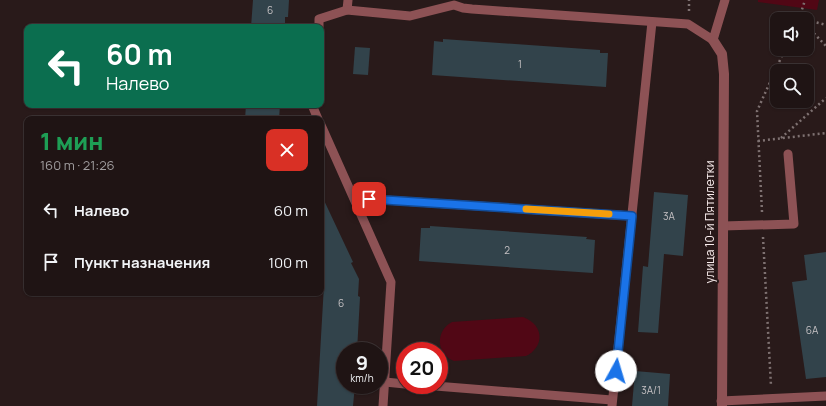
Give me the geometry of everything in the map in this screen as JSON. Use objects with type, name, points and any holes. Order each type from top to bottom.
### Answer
[{"type":"street","name":"улица 10-й Пятилетки","points":[[714,40],[722,54],[724,74],[722,403]]},
{"type":"lane","points":[[347,10],[348,0]]},
{"type":"lane","points":[[319,24],[320,19],[347,10],[410,16],[453,2],[463,8],[472,9],[688,24],[714,40],[725,0]]},
{"type":"lane","points":[[448,387],[612,403],[652,22]]},
{"type":"lane","points":[[324,132],[392,282],[388,342]]},
{"type":"lane","points":[[723,226],[794,224],[788,154]]},
{"type":"lane","points":[[354,198],[632,216]]},
{"type":"lane","points":[[383,406],[384,394]]},
{"type":"lane","points":[[722,403],[826,396]]},
{"type":"path","points":[[802,12],[806,0]]},
{"type":"path","points":[[814,22],[826,25]]},
{"type":"path","points":[[814,33],[826,46]]},
{"type":"path","points":[[781,138],[826,98]]},
{"type":"path","points":[[758,141],[826,133]]},
{"type":"shaded area","points":[[758,0],[819,0],[817,10],[758,2]]},
{"type":"shaded area","points":[[523,317],[535,325],[540,336],[536,347],[526,356],[454,361],[448,358],[448,342],[440,342],[440,336],[446,326],[452,322]]},
{"type":"building","points":[[253,0],[289,0],[288,17],[285,17],[285,24],[251,24]]},
{"type":"building","points":[[443,39],[600,50],[600,53],[608,53],[606,87],[432,75],[434,41],[443,42]]},
{"type":"building","points":[[355,47],[370,48],[368,75],[353,74]]},
{"type":"building","points":[[246,108],[280,108],[279,116],[245,116]]},
{"type":"building","points":[[654,192],[688,195],[683,256],[664,254],[658,333],[638,332],[643,266],[648,267]]},
{"type":"building","points":[[324,200],[353,262],[351,263],[359,279],[358,296],[360,297],[358,342],[336,342],[336,394],[354,394],[353,406],[317,406],[324,296]]},
{"type":"building","points":[[430,226],[587,237],[586,239],[595,240],[593,273],[419,261],[421,228],[430,228]]},
{"type":"building","points":[[826,252],[826,377],[806,379],[792,282],[807,280],[804,255]]},
{"type":"building","points":[[635,371],[670,374],[668,406],[632,406]]},
{"type":"slow traffic","points":[[526,209],[609,214]]},
{"type":"route","points":[[369,199],[632,216],[616,371]]}]
